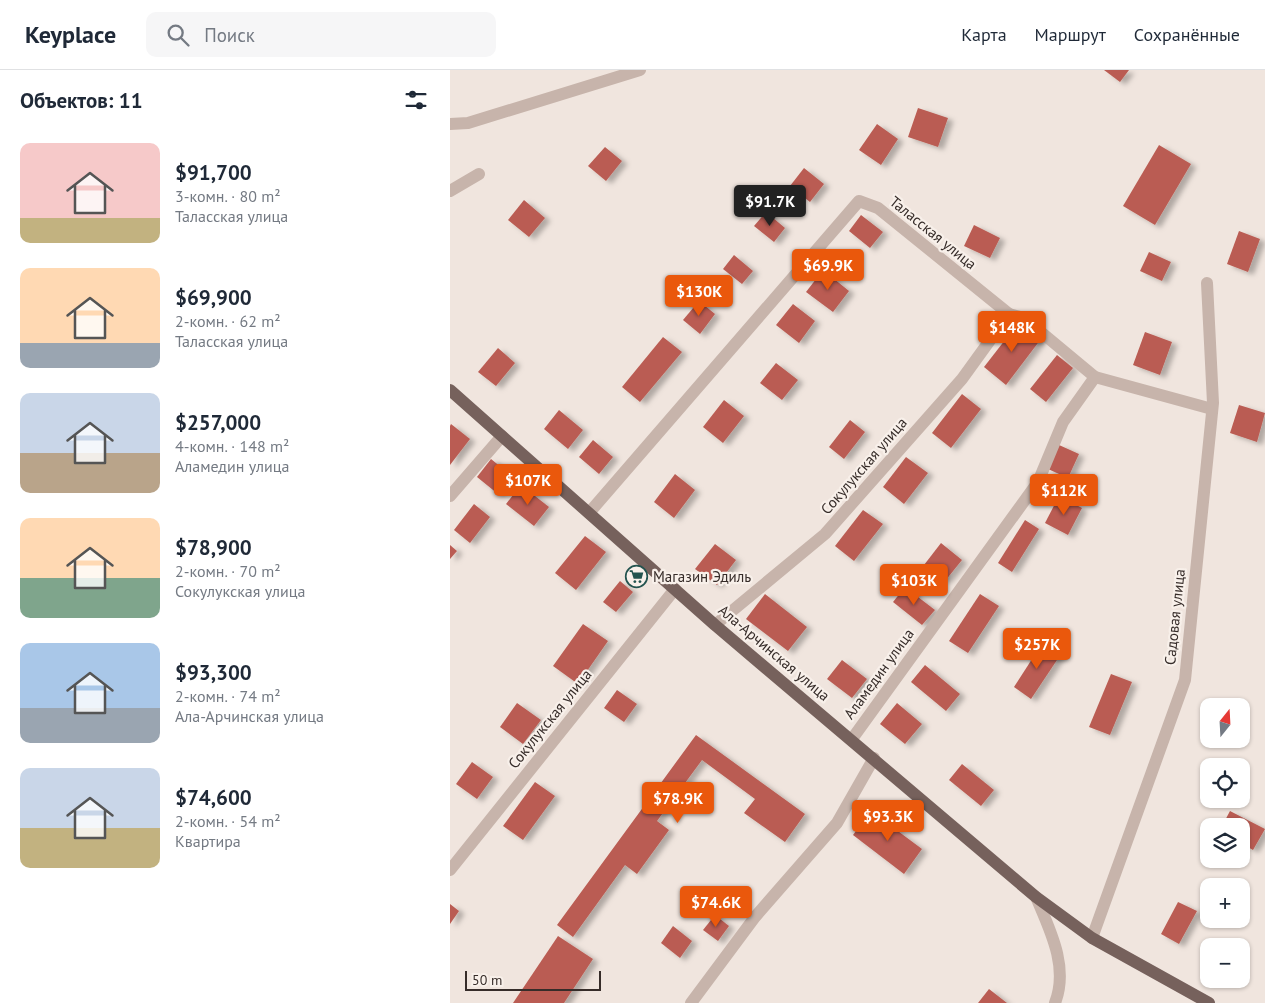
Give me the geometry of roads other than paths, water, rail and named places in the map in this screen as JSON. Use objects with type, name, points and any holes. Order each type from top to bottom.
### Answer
[{"type":"main road","name":"Ала-Арчинская улица","points":[[450,390],[715,625],[1036,897],[1092,938],[1209,1003]]},
{"type":"street","points":[[450,124],[468,123],[640,70]]},
{"type":"street","points":[[450,191],[479,174]]},
{"type":"street","name":"Таласская улица","points":[[589,513],[859,202],[878,208],[1009,314]]},
{"type":"street","name":"Садовая улица","points":[[1092,938],[1185,680],[1212,409],[1207,283]]},
{"type":"street","points":[[1009,314],[1024,318],[1095,377],[1212,409]]},
{"type":"street","name":"Сокулукская улица","points":[[715,625],[825,534],[962,380],[1009,314]]},
{"type":"street","name":"Аламедин улица","points":[[852,740],[1038,482],[1063,422],[1095,377]]},
{"type":"street","points":[[450,496],[502,436]]},
{"type":"street","name":"Сокулукская улица","points":[[450,870],[675,589]]},
{"type":"street","points":[[691,1003],[755,917],[838,823],[874,758]]},
{"type":"street","points":[[1036,897],[1055,940],[1060,966],[1058,994],[1054,1003]]},
{"type":"place","name":"Магазин Эдиль","points":[[637,577]]}]
